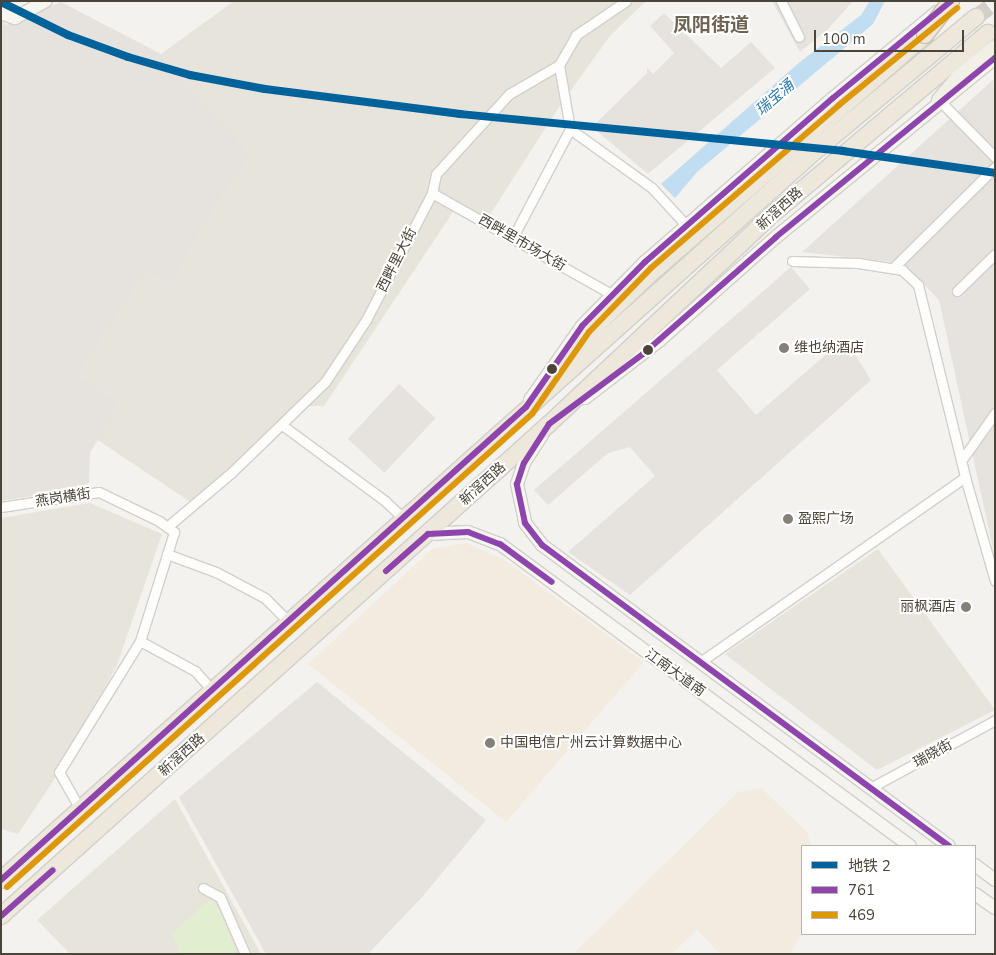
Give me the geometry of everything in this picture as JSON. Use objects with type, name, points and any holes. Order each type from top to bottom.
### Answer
[{"type":"highway","points":[[526,407],[579,344],[649,275],[925,35],[948,4]]},
{"type":"highway","name":"新滘西路","points":[[1,880],[526,407],[814,152],[976,17]]},
{"type":"highway","name":"新滘西路","points":[[1,916],[549,424],[767,219],[991,40]]},
{"type":"main road","points":[[1,12],[15,18],[46,1]]},
{"type":"main road","points":[[526,407],[563,351],[611,294],[686,224],[948,4],[958,1]]},
{"type":"main road","points":[[939,100],[991,40]]},
{"type":"main road","points":[[549,424],[643,354],[776,237],[939,100],[995,58]]},
{"type":"main road","name":"江南大道南","points":[[549,424],[524,463],[518,484],[525,523],[542,545],[948,845]]},
{"type":"main road","name":"江南大道南","points":[[428,534],[468,532],[500,544],[909,845]]},
{"type":"main road","points":[[1,872],[23,860]]},
{"type":"main road","points":[[976,866],[995,880]]},
{"type":"main road","points":[[976,895],[995,908]]},
{"type":"street","points":[[513,237],[570,129],[560,65],[576,35],[626,1]]},
{"type":"street","points":[[781,1],[799,37]]},
{"type":"street","name":"西畔里大街","points":[[170,530],[282,425],[324,382],[341,360],[366,320],[432,193],[436,174],[510,94],[560,65]]},
{"type":"street","points":[[939,100],[995,157]]},
{"type":"street","points":[[570,129],[652,188],[686,224]]},
{"type":"street","points":[[893,268],[995,167]]},
{"type":"street","name":"西畔里市场大街","points":[[432,193],[611,294]]},
{"type":"street","points":[[958,291],[995,254]]},
{"type":"street","points":[[792,261],[893,268],[902,270],[918,285],[961,462],[995,581]]},
{"type":"street","points":[[961,462],[995,413]]},
{"type":"street","points":[[282,425],[385,501],[403,518]]},
{"type":"street","points":[[700,662],[965,477]]},
{"type":"street","name":"燕岗横街","points":[[1,507],[98,492],[170,530]]},
{"type":"street","points":[[80,809],[59,772],[140,641],[167,554],[170,530]]},
{"type":"street","points":[[167,554],[216,572],[265,598],[288,621]]},
{"type":"street","points":[[140,641],[195,672],[212,690]]},
{"type":"street","name":"瑞晓街","points":[[870,788],[995,720]]},
{"type":"street","points":[[204,888],[220,897],[245,954]]},
{"type":"shaded area","points":[[234,1],[646,1],[610,36],[561,104],[484,224],[459,203],[324,406],[297,406],[192,503],[96,439],[119,403],[78,374],[147,271],[171,284],[216,206],[252,155],[161,54]]},
{"type":"shaded area","points":[[772,1],[853,1],[828,29],[800,52]]},
{"type":"shaded area","points":[[61,2],[161,54],[252,155],[216,206],[171,284],[147,271],[78,374],[119,403],[90,453],[89,483],[74,489],[1,501],[1,20],[6,25]]},
{"type":"shaded area","points":[[664,13],[721,68],[751,42],[775,68],[648,174],[592,127],[647,73],[647,67],[653,74],[674,53],[650,26]]},
{"type":"shaded area","points":[[995,78],[995,558],[939,300],[903,263],[802,252]]},
{"type":"shaded area","points":[[791,267],[810,289],[717,370],[756,415],[845,338],[871,380],[630,595],[568,552],[655,476],[630,447],[608,453],[548,505],[534,490]]},
{"type":"shaded area","points":[[399,384],[436,418],[384,473],[348,439]]},
{"type":"shaded area","points":[[90,503],[162,534],[117,665],[59,772],[18,834],[1,829],[1,518]]},
{"type":"shaded area","name":"中国电信广州云计算数据中心","points":[[466,543],[503,559],[644,662],[506,822],[308,664],[432,549]]},
{"type":"shaded area","points":[[878,549],[995,710],[877,770],[725,654]]},
{"type":"shaded area","points":[[317,682],[486,820],[422,897],[368,954],[266,954],[179,797]]},
{"type":"shaded area","points":[[761,788],[807,832],[811,845],[801,845],[801,935],[790,954],[720,954],[697,930],[672,954],[573,954],[738,792]]},
{"type":"shaded area","points":[[175,799],[261,954],[70,954],[37,920]]},
{"type":"green space","points":[[210,899],[221,911],[235,951],[229,954],[180,954],[172,934]]},
{"type":"water","name":"瑞宝涌","points":[[870,1],[885,1],[873,24],[697,172],[675,198],[661,184],[800,62],[861,15]]},
{"type":"tunnel","points":[[976,17],[995,3]]},
{"type":"metro line","name":"2","points":[[1,2],[68,35],[128,57],[190,75],[265,89],[460,114],[843,151],[995,173]]},
{"type":"transit line","name":"761","points":[[1,880],[526,407],[582,326],[645,262],[833,98],[951,1]]},
{"type":"transit line","name":"469","points":[[7,887],[532,414],[589,332],[651,268],[839,105],[957,8]]},
{"type":"transit line","name":"761","points":[[948,845],[542,545],[525,523],[517,484],[524,463],[549,424],[643,354],[776,237],[995,58]]},
{"type":"transit line","name":"761","points":[[386,571],[428,534],[468,532],[500,544],[552,582]]},
{"type":"transit line","name":"761","points":[[1,916],[53,870]]},
{"type":"place","name":"维也纳酒店","points":[[784,348]]},
{"type":"place","name":"盈熙广场","points":[[788,519]]},
{"type":"place","name":"丽枫酒店","points":[[966,607]]},
{"type":"place","name":"中国电信广州云计算数据中心","points":[[490,743]]},
{"type":"district","name":"凤阳街道","points":[[711,26]]}]
